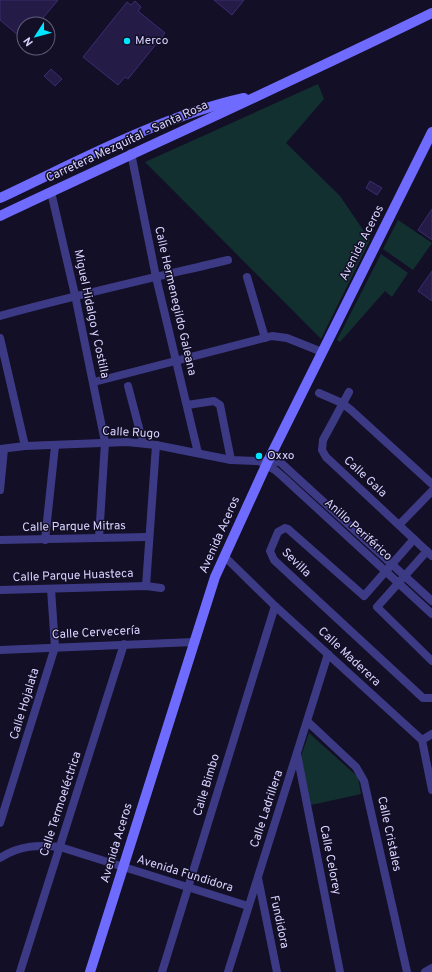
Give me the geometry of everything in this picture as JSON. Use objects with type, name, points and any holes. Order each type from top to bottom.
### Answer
[{"type":"street","name":"Carretera Mezquital - Santa Rosa","points":[[0,216],[131,153],[266,93],[432,13]]},
{"type":"street","name":"Carretera Mezquital - Santa Rosa","points":[[0,198],[139,133],[210,106],[266,93]]},
{"type":"street","name":"Avenida Aceros","points":[[90,972],[194,642],[224,556],[265,463],[432,132]]},
{"type":"street","name":"Calle Hermenegildo Galeana","points":[[131,153],[156,277],[198,454]]},
{"type":"street","name":"Miguel Hidalgo y Costilla","points":[[51,192],[94,382],[105,442],[99,538]]},
{"type":"street","points":[[0,316],[75,296],[120,287],[228,260]]},
{"type":"street","points":[[247,277],[266,338]]},
{"type":"street","points":[[94,382],[272,336],[287,338],[322,352]]},
{"type":"street","points":[[0,338],[25,446]]},
{"type":"street","points":[[128,386],[143,443]]},
{"type":"street","points":[[319,392],[342,403],[432,484]]},
{"type":"street","name":"Calle Gala","points":[[349,392],[323,440],[322,450],[326,457],[429,553]]},
{"type":"street","points":[[187,405],[214,401],[220,405],[231,460]]},
{"type":"street","name":"Calle Rugo","points":[[2,449],[25,446],[55,446],[105,442],[143,443],[231,460],[265,463]]},
{"type":"street","points":[[146,586],[148,537],[156,445]]},
{"type":"street","points":[[45,540],[55,446]]},
{"type":"street","points":[[0,490],[2,449]]},
{"type":"street","name":"Anillo Periférico","points":[[265,463],[280,462],[286,465],[432,601]]},
{"type":"street","name":"Anillo Periférico","points":[[265,463],[305,497],[432,614]]},
{"type":"street","points":[[305,497],[312,490]]},
{"type":"street","points":[[399,525],[432,491]]},
{"type":"street","name":"Sevilla","points":[[386,571],[364,596],[288,529],[281,529],[278,532],[270,551],[274,560],[423,698],[432,698]]},
{"type":"street","name":"Calle Parque Mitras","points":[[0,540],[148,537]]},
{"type":"street","points":[[386,571],[393,565],[414,539]]},
{"type":"street","points":[[429,553],[405,576],[377,607],[432,661]]},
{"type":"street","name":"Calle Maderera","points":[[224,556],[275,606],[422,740]]},
{"type":"street","name":"Calle Parque Huasteca","points":[[0,590],[146,586],[161,588]]},
{"type":"street","name":"Calle Hojalata","points":[[0,823],[55,648],[51,589]]},
{"type":"street","name":"Calle Bimbo","points":[[162,972],[275,606]]},
{"type":"street","name":"Calle Cervecería","points":[[0,650],[194,642]]},
{"type":"street","name":"Calle Termoeléctrica","points":[[20,972],[124,644]]},
{"type":"street","name":"Calle Ladrillera","points":[[228,972],[308,722],[328,654]]},
{"type":"street","name":"Calle Cristales","points":[[308,722],[356,768],[364,781],[407,972]]},
{"type":"street","points":[[432,734],[422,740],[432,790]]},
{"type":"street","name":"Calle Celorey","points":[[297,753],[340,972]]},
{"type":"street","name":"Avenida Fundidora","points":[[0,858],[12,850],[28,845],[60,847],[248,906]]},
{"type":"street","name":"Fundidora","points":[[258,877],[277,972]]},
{"type":"street","points":[[425,972],[432,968]]},
{"type":"green space","points":[[318,84],[324,99],[286,143],[340,196],[370,240],[321,339],[145,162]]},
{"type":"green space","points":[[398,220],[432,243],[413,270],[383,249]]},
{"type":"green space","points":[[381,254],[408,273],[392,297],[385,291],[340,342],[337,340]]},
{"type":"green space","points":[[309,733],[358,777],[361,794],[311,805],[301,756]]},
{"type":"building","points":[[0,0],[58,0],[45,16],[16,16],[16,33],[0,20]]},
{"type":"building","points":[[214,0],[244,0],[232,15]]},
{"type":"building","name":"Merco","points":[[135,1],[141,7],[138,11],[165,33],[128,79],[125,77],[118,85],[83,57],[127,2],[131,5]]},
{"type":"building","points":[[51,69],[62,79],[55,86],[44,76]]},
{"type":"building","points":[[370,181],[382,188],[377,195],[366,188]]},
{"type":"building","points":[[432,209],[432,240],[418,230]]},
{"type":"building","points":[[432,271],[432,301],[418,291]]},
{"type":"place","name":"Merco","points":[[127,41]]},
{"type":"place","name":"Oxxo","points":[[259,456]]}]
